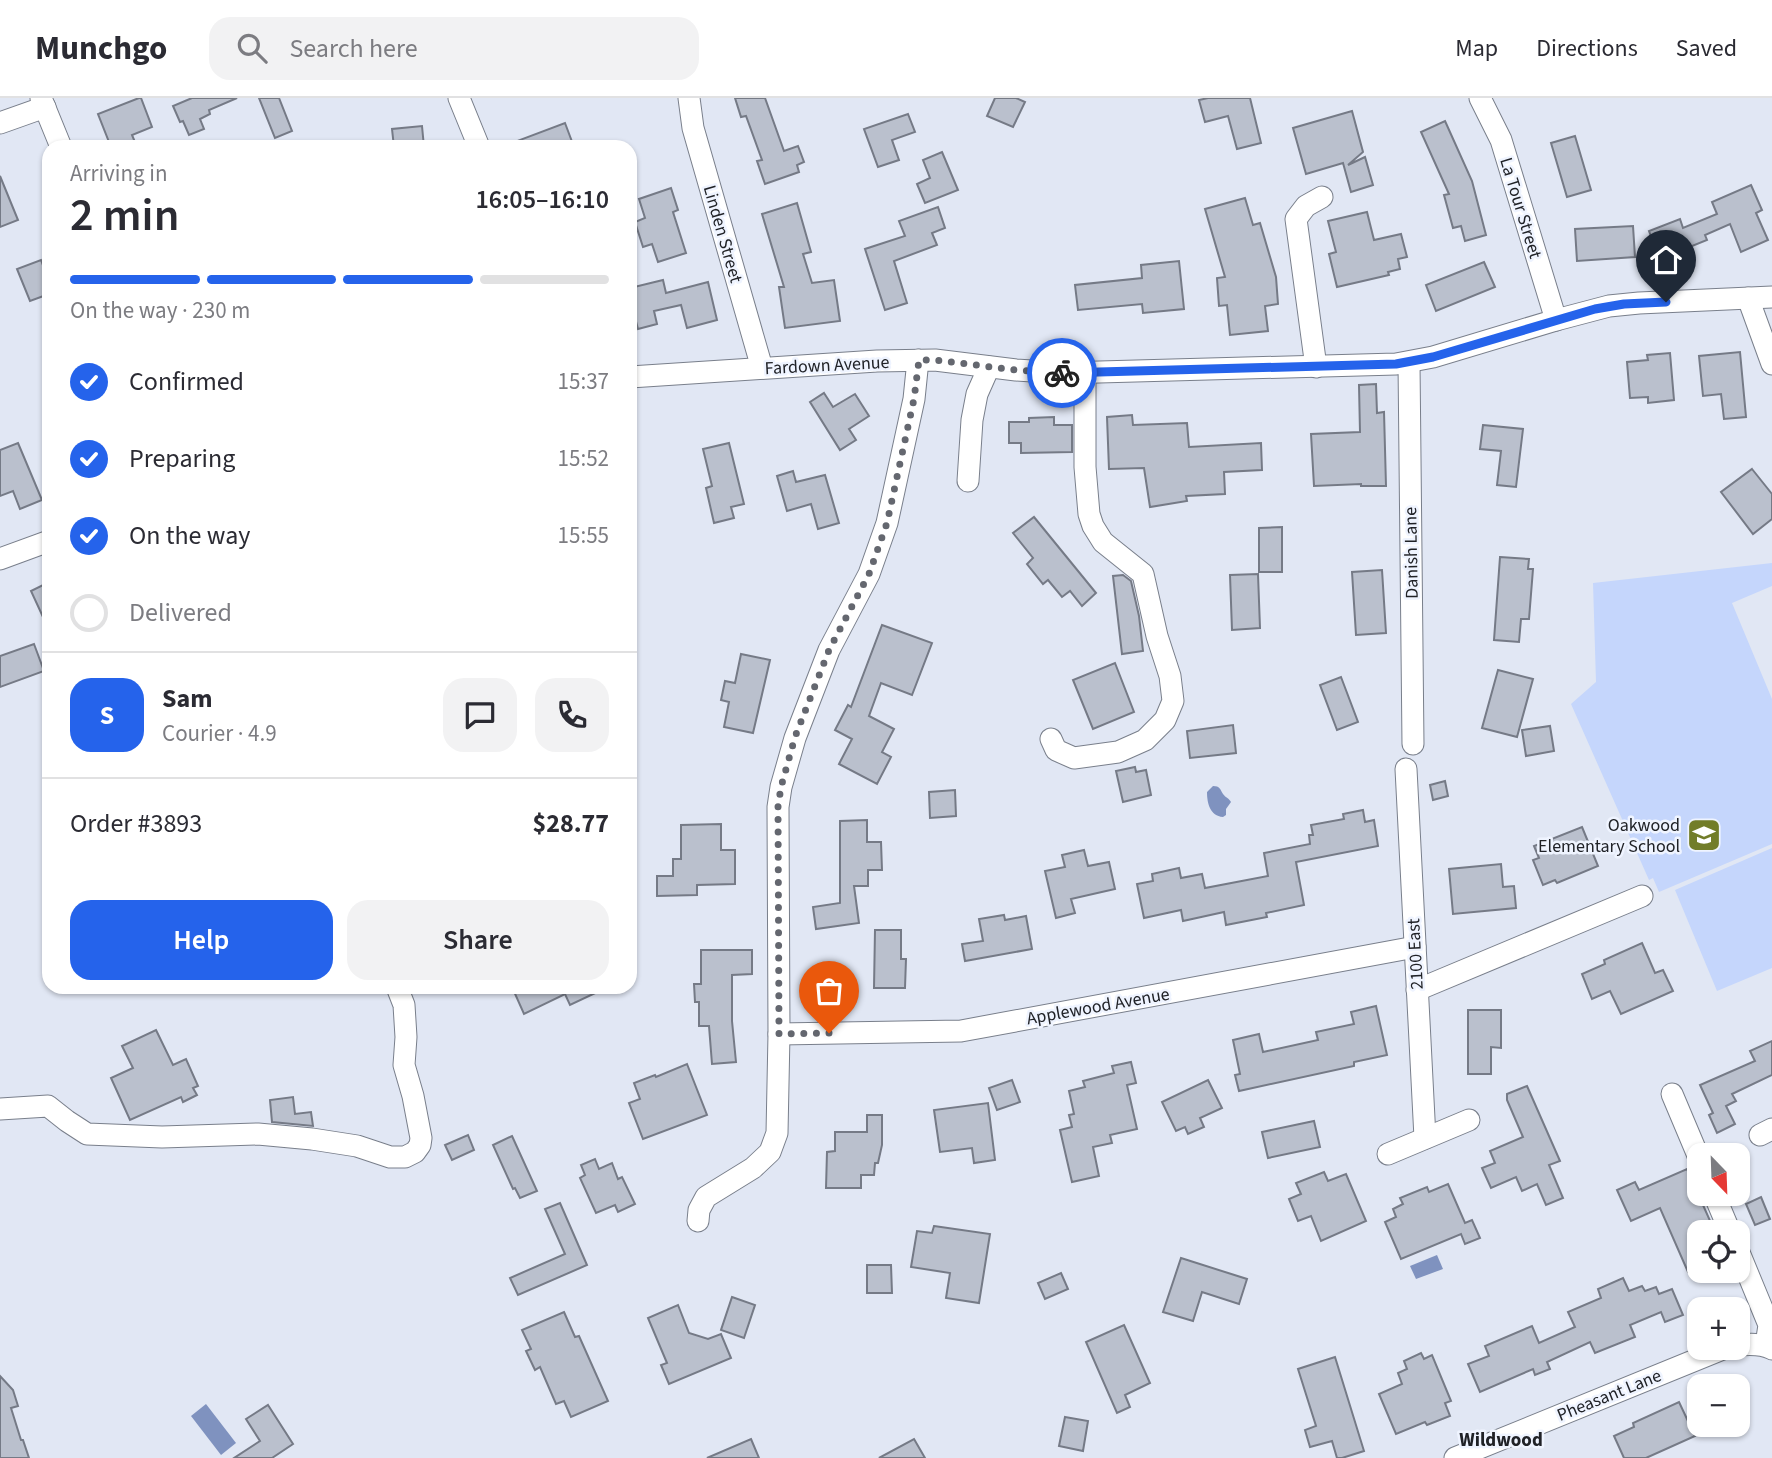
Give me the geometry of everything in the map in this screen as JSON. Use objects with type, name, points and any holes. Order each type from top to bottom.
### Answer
[{"type":"street","points":[[459,98],[476,140]]},
{"type":"street","name":"Linden Street","points":[[689,98],[693,128],[762,368]]},
{"type":"street","name":"La Tour Street","points":[[1480,98],[1501,140],[1556,320]]},
{"type":"street","points":[[0,124],[43,102],[58,140]]},
{"type":"street","points":[[1316,367],[1296,219],[1306,206],[1322,197]]},
{"type":"street","name":"Fardown Avenue","points":[[637,377],[919,360],[1042,372],[1085,373],[1409,362],[1595,309],[1624,304],[1772,297]]},
{"type":"street","points":[[1748,298],[1772,364]]},
{"type":"street","points":[[698,1221],[699,1210],[706,1198],[753,1167],[770,1152],[777,1133],[778,807],[781,787],[795,737],[829,650],[869,574],[887,523],[914,399],[919,360]]},
{"type":"street","name":"Danish Lane","points":[[1409,362],[1413,744]]},
{"type":"street","points":[[968,481],[972,419],[977,394],[989,367]]},
{"type":"street","points":[[1051,738],[1056,750],[1073,758],[1118,751],[1145,740],[1165,720],[1173,701],[1170,676],[1157,636],[1143,574],[1103,542],[1093,527],[1089,514],[1085,373]]},
{"type":"street","points":[[0,559],[42,544]]},
{"type":"street","name":"2100 East","points":[[1406,769],[1425,1139]]},
{"type":"street","points":[[1417,990],[1642,895]]},
{"type":"street","name":"Applewood Avenue","points":[[779,1034],[961,1031],[1415,947]]},
{"type":"street","points":[[0,1108],[48,1106],[87,1134],[162,1137],[258,1134],[357,1146],[390,1157],[405,1157],[415,1152],[421,1138],[404,1065],[406,1037],[404,1005],[400,994]]},
{"type":"street","points":[[1672,1094],[1693,1143]]},
{"type":"street","points":[[1388,1154],[1469,1121]]},
{"type":"street","points":[[1750,1279],[1769,1325],[1769,1347],[1750,1345]]},
{"type":"street","name":"Pheasant Lane","points":[[1455,1458],[1696,1360]]},
{"type":"shaded area","name":"Oakwood Elementary School","points":[[1772,563],[1772,586],[1732,603],[1772,699],[1772,844],[1659,892],[1653,878],[1649,880],[1571,704],[1596,682],[1593,583]]},
{"type":"shaded area","points":[[1213,786],[1220,788],[1231,802],[1223,817],[1212,812],[1209,804],[1207,792]]},
{"type":"shaded area","points":[[1772,848],[1772,968],[1717,991],[1675,890]]},
{"type":"shaded area","points":[[1437,1255],[1443,1269],[1416,1279],[1410,1266]]},
{"type":"shaded area","points":[[206,1404],[236,1443],[221,1455],[191,1416]]},
{"type":"building","points":[[141,98],[152,127],[132,135],[134,140],[108,140],[98,114]]},
{"type":"building","points":[[192,98],[237,98],[209,110],[210,114],[200,119],[204,129],[189,135],[173,106]]},
{"type":"building","points":[[259,98],[279,98],[292,131],[275,138]]},
{"type":"building","points":[[735,98],[765,98],[784,151],[798,146],[804,162],[797,165],[799,172],[765,184],[757,161],[762,160],[746,116],[741,117]]},
{"type":"building","points":[[995,98],[1016,98],[1025,102],[1013,127],[987,116]]},
{"type":"building","points":[[1250,98],[1261,143],[1237,149],[1228,116],[1205,122],[1199,100]]},
{"type":"building","points":[[1352,111],[1363,152],[1348,165],[1365,157],[1373,185],[1351,192],[1343,163],[1306,174],[1293,128]]},
{"type":"building","points":[[908,114],[915,132],[892,140],[899,160],[878,167],[864,129]]},
{"type":"building","points":[[1445,121],[1472,181],[1486,235],[1465,241],[1461,226],[1453,228],[1444,195],[1449,194],[1421,132]]},
{"type":"building","points":[[565,123],[571,140],[520,140]]},
{"type":"building","points":[[422,126],[423,140],[393,140],[392,129]]},
{"type":"building","points":[[1575,136],[1591,190],[1567,197],[1551,143]]},
{"type":"building","points":[[942,152],[958,190],[925,203],[917,184],[930,178],[923,160]]},
{"type":"building","points":[[0,176],[18,220],[0,227]]},
{"type":"building","points":[[1751,185],[1762,210],[1756,213],[1768,240],[1741,252],[1730,224],[1705,235],[1707,240],[1660,259],[1649,231],[1680,219],[1683,228],[1717,214],[1712,202]]},
{"type":"building","points":[[671,188],[678,210],[673,212],[686,253],[658,262],[652,244],[643,247],[637,228],[637,221],[645,218],[639,199]]},
{"type":"building","points":[[1245,198],[1253,225],[1260,223],[1276,277],[1278,304],[1265,306],[1268,331],[1230,335],[1227,305],[1219,306],[1217,278],[1225,277],[1205,209]]},
{"type":"building","points":[[797,203],[811,252],[803,254],[812,283],[834,280],[840,321],[785,328],[779,287],[784,287],[762,214]]},
{"type":"building","points":[[938,207],[945,228],[932,233],[937,245],[894,261],[907,303],[885,310],[865,249],[905,236],[899,221]]},
{"type":"building","points":[[1367,212],[1374,240],[1401,234],[1407,257],[1398,259],[1400,269],[1388,272],[1389,275],[1337,287],[1329,254],[1336,252],[1328,221]]},
{"type":"building","points":[[1633,226],[1635,257],[1577,261],[1575,229]]},
{"type":"building","points":[[41,260],[42,297],[30,301],[17,269]]},
{"type":"building","points":[[1179,261],[1184,309],[1143,313],[1142,304],[1078,310],[1075,285],[1142,278],[1141,265]]},
{"type":"building","points":[[1484,262],[1495,287],[1436,311],[1426,285]]},
{"type":"building","points":[[663,280],[666,293],[708,282],[717,320],[687,328],[681,305],[654,311],[657,324],[638,329],[637,286]]},
{"type":"building","points":[[1740,352],[1746,417],[1724,419],[1721,394],[1703,396],[1699,356]]},
{"type":"building","points":[[1670,353],[1674,400],[1648,403],[1648,397],[1630,398],[1627,362],[1648,360],[1647,355]]},
{"type":"building","points":[[1376,384],[1377,413],[1384,412],[1386,486],[1314,486],[1311,434],[1360,432],[1359,385]]},
{"type":"building","points":[[824,393],[833,407],[855,394],[869,416],[849,429],[856,440],[840,450],[810,402]]},
{"type":"building","points":[[1132,415],[1133,425],[1187,423],[1189,447],[1261,443],[1262,470],[1224,472],[1225,494],[1186,496],[1187,501],[1150,507],[1144,468],[1109,469],[1107,417]]},
{"type":"building","points":[[1054,417],[1054,425],[1072,425],[1072,452],[1021,453],[1021,443],[1009,443],[1009,422],[1029,422],[1029,418]]},
{"type":"building","points":[[1483,425],[1523,429],[1516,487],[1497,485],[1501,451],[1480,449]]},
{"type":"building","points":[[18,443],[42,500],[20,509],[13,491],[0,496],[0,450]]},
{"type":"building","points":[[729,443],[744,504],[731,507],[734,518],[714,523],[706,488],[712,486],[703,449]]},
{"type":"building","points":[[1752,469],[1772,494],[1772,519],[1753,534],[1721,492]]},
{"type":"building","points":[[793,471],[796,482],[825,475],[839,523],[818,529],[811,504],[787,511],[777,476]]},
{"type":"building","points":[[1034,517],[1096,593],[1082,606],[1070,591],[1062,597],[1048,580],[1043,584],[1027,564],[1033,558],[1013,533]]},
{"type":"building","points":[[1282,527],[1282,572],[1259,572],[1259,528]]},
{"type":"building","points":[[1500,557],[1529,559],[1528,569],[1533,569],[1529,619],[1521,619],[1519,642],[1494,640]]},
{"type":"building","points":[[1382,570],[1386,633],[1356,635],[1352,572]]},
{"type":"building","points":[[1258,574],[1260,628],[1232,630],[1230,575]]},
{"type":"building","points":[[1123,575],[1131,581],[1143,651],[1122,654],[1113,576]]},
{"type":"building","points":[[42,586],[42,615],[31,591]]},
{"type":"building","points":[[882,625],[932,643],[912,695],[881,683],[869,716],[894,729],[882,752],[891,757],[877,784],[839,764],[852,739],[835,730],[848,705],[851,707]]},
{"type":"building","points":[[34,644],[42,672],[0,687],[0,656]]},
{"type":"building","points":[[741,654],[770,660],[753,733],[724,727],[729,702],[721,700],[725,681],[735,683]]},
{"type":"building","points":[[1115,663],[1134,712],[1093,729],[1073,680]]},
{"type":"building","points":[[1498,670],[1533,679],[1517,737],[1482,728]]},
{"type":"building","points":[[1341,677],[1358,722],[1337,730],[1320,685]]},
{"type":"building","points":[[1233,725],[1236,753],[1190,758],[1187,731]]},
{"type":"building","points":[[1550,726],[1554,751],[1526,756],[1522,730]]},
{"type":"building","points":[[1135,767],[1136,772],[1146,770],[1151,795],[1123,802],[1116,771]]},
{"type":"building","points":[[1445,781],[1448,796],[1433,800],[1430,785]]},
{"type":"building","points":[[955,790],[956,816],[930,818],[929,792]]},
{"type":"building","points":[[1363,810],[1365,822],[1374,820],[1378,846],[1296,862],[1304,905],[1266,913],[1267,917],[1226,925],[1224,912],[1183,921],[1181,910],[1144,918],[1137,884],[1153,881],[1152,874],[1179,868],[1181,878],[1202,874],[1205,888],[1268,876],[1264,853],[1310,844],[1309,835],[1313,835],[1311,825],[1344,819],[1343,814]]},
{"type":"building","points":[[867,820],[867,842],[881,842],[882,870],[868,870],[868,886],[854,886],[859,923],[816,929],[813,907],[840,903],[840,821]]},
{"type":"building","points":[[721,824],[721,850],[735,850],[735,884],[697,885],[697,895],[657,896],[657,876],[673,876],[673,859],[681,859],[681,825]]},
{"type":"building","points":[[1582,827],[1598,866],[1557,883],[1555,880],[1543,885],[1533,860],[1539,858],[1534,846]]},
{"type":"building","points":[[1084,850],[1088,866],[1109,862],[1115,889],[1071,899],[1075,913],[1056,918],[1045,871],[1065,867],[1062,855]]},
{"type":"building","points":[[1501,864],[1503,887],[1514,886],[1516,908],[1453,914],[1449,869]]},
{"type":"building","points":[[1004,915],[1005,920],[1026,916],[1032,949],[965,961],[962,944],[983,941],[979,919]]},
{"type":"building","points":[[875,930],[901,930],[901,959],[906,959],[905,988],[874,988]]},
{"type":"building","points":[[1642,943],[1655,973],[1663,970],[1673,991],[1621,1014],[1610,991],[1592,999],[1582,974],[1605,964],[1604,960]]},
{"type":"building","points":[[701,950],[752,950],[752,974],[732,975],[732,1021],[736,1062],[712,1064],[709,1026],[699,1026],[699,1002],[695,1002],[694,984],[701,984]]},
{"type":"building","points":[[515,994],[565,994],[524,1014]]},
{"type":"building","points":[[565,994],[593,994],[570,1005]]},
{"type":"building","points":[[1376,1006],[1387,1055],[1354,1062],[1354,1066],[1239,1091],[1235,1075],[1240,1074],[1233,1040],[1259,1034],[1263,1052],[1318,1040],[1316,1032],[1354,1024],[1351,1012]]},
{"type":"building","points":[[1468,1010],[1501,1010],[1501,1048],[1491,1047],[1491,1074],[1468,1074]]},
{"type":"building","points":[[156,1030],[173,1065],[186,1059],[198,1086],[193,1088],[197,1095],[183,1102],[181,1097],[130,1120],[111,1078],[133,1068],[122,1046]]},
{"type":"building","points":[[1772,1041],[1772,1075],[1732,1094],[1736,1101],[1726,1106],[1735,1124],[1717,1133],[1709,1115],[1713,1113],[1700,1085],[1755,1061],[1750,1051]]},
{"type":"building","points":[[1131,1062],[1136,1083],[1127,1085],[1137,1129],[1110,1135],[1112,1143],[1093,1147],[1099,1176],[1072,1182],[1060,1130],[1072,1127],[1069,1115],[1074,1114],[1069,1091],[1085,1087],[1083,1081],[1114,1073],[1112,1066]]},
{"type":"building","points":[[687,1064],[707,1115],[643,1139],[629,1103],[640,1099],[634,1083]]},
{"type":"building","points":[[1012,1080],[1020,1102],[997,1110],[989,1088]]},
{"type":"building","points":[[1208,1080],[1222,1108],[1200,1118],[1204,1127],[1188,1134],[1185,1127],[1176,1131],[1162,1102]]},
{"type":"building","points":[[1527,1086],[1560,1161],[1549,1165],[1563,1198],[1546,1205],[1537,1184],[1522,1191],[1516,1177],[1491,1188],[1482,1168],[1495,1163],[1490,1151],[1523,1137],[1507,1094]]},
{"type":"building","points":[[293,1097],[295,1114],[311,1112],[313,1126],[272,1122],[270,1100]]},
{"type":"building","points":[[988,1103],[995,1160],[974,1163],[972,1148],[940,1152],[934,1110]]},
{"type":"building","points":[[867,1115],[882,1115],[882,1145],[878,1163],[875,1163],[874,1175],[861,1175],[861,1188],[826,1188],[827,1152],[835,1151],[835,1132],[867,1132]]},
{"type":"building","points":[[1314,1121],[1320,1147],[1268,1158],[1262,1132]]},
{"type":"building","points":[[468,1135],[474,1150],[452,1160],[445,1145]]},
{"type":"building","points":[[512,1136],[537,1191],[520,1198],[515,1188],[513,1189],[493,1145]]},
{"type":"building","points":[[595,1159],[599,1169],[612,1163],[618,1179],[622,1177],[635,1204],[618,1212],[615,1205],[596,1213],[580,1178],[585,1175],[581,1165]]},
{"type":"building","points":[[1687,1169],[1687,1206],[1703,1206],[1710,1220],[1687,1220],[1687,1270],[1660,1208],[1631,1221],[1617,1190],[1635,1182],[1639,1190]]},
{"type":"building","points":[[1324,1172],[1328,1181],[1346,1174],[1366,1221],[1321,1241],[1311,1216],[1298,1221],[1289,1199],[1301,1194],[1296,1183]]},
{"type":"building","points":[[1448,1184],[1465,1223],[1472,1220],[1480,1238],[1465,1244],[1461,1234],[1401,1259],[1385,1222],[1396,1217],[1393,1209],[1403,1204],[1400,1198],[1427,1187],[1429,1192]]},
{"type":"building","points":[[1761,1197],[1770,1219],[1755,1225],[1747,1206],[1750,1206],[1750,1202]]},
{"type":"building","points":[[560,1203],[587,1265],[518,1295],[510,1278],[565,1254],[545,1209]]},
{"type":"building","points":[[934,1226],[990,1234],[979,1303],[946,1298],[950,1273],[911,1267],[917,1231],[932,1233]]},
{"type":"building","points":[[1181,1258],[1247,1279],[1239,1304],[1202,1292],[1193,1321],[1163,1312]]},
{"type":"building","points":[[867,1265],[891,1265],[892,1293],[867,1293]]},
{"type":"building","points":[[1061,1273],[1068,1289],[1045,1299],[1038,1283]]},
{"type":"building","points":[[1623,1278],[1629,1291],[1642,1286],[1645,1291],[1656,1287],[1659,1294],[1672,1289],[1683,1315],[1665,1322],[1661,1312],[1630,1325],[1635,1337],[1595,1353],[1590,1342],[1547,1362],[1550,1369],[1535,1375],[1533,1369],[1480,1392],[1468,1364],[1489,1356],[1485,1346],[1532,1326],[1539,1343],[1575,1327],[1568,1312],[1601,1298],[1598,1289]]},
{"type":"building","points":[[732,1297],[755,1305],[744,1338],[721,1330]]},
{"type":"building","points":[[678,1305],[689,1333],[708,1339],[721,1334],[731,1358],[669,1384],[661,1365],[667,1363],[648,1318]]},
{"type":"building","points":[[564,1312],[575,1337],[579,1336],[608,1401],[571,1417],[564,1401],[556,1404],[540,1367],[535,1370],[526,1351],[531,1349],[522,1330]]},
{"type":"building","points":[[1124,1325],[1150,1383],[1125,1395],[1130,1407],[1117,1413],[1086,1342]]},
{"type":"building","points":[[1421,1353],[1424,1359],[1432,1355],[1451,1401],[1445,1403],[1450,1416],[1427,1425],[1425,1422],[1396,1434],[1379,1394],[1402,1384],[1398,1373],[1407,1369],[1404,1361]]},
{"type":"building","points":[[1335,1357],[1364,1451],[1342,1458],[1337,1458],[1332,1441],[1310,1447],[1305,1430],[1316,1426],[1298,1369]]},
{"type":"building","points":[[0,1376],[13,1390],[18,1406],[11,1408],[29,1458],[0,1458]]},
{"type":"building","points":[[1679,1402],[1687,1419],[1687,1437],[1693,1437],[1646,1458],[1624,1458],[1614,1436],[1634,1427],[1633,1423]]},
{"type":"building","points":[[268,1405],[293,1444],[272,1458],[234,1458],[260,1441],[246,1419]]},
{"type":"building","points":[[1065,1417],[1088,1421],[1083,1451],[1059,1446]]},
{"type":"building","points":[[751,1439],[759,1458],[707,1458]]},
{"type":"building","points":[[914,1439],[925,1458],[879,1458]]},
{"type":"way so far","points":[[829,1033],[779,1034],[778,807],[795,737],[829,650],[869,574],[887,523],[914,399],[919,360],[1062,373]]},
{"type":"place","name":"Oakwood Elementary School","points":[[1704,835]]},
{"type":"district","name":"Wildwood","points":[[1501,1439]]},
{"type":"route","points":[[1062,373],[1396,364],[1433,357],[1595,309],[1624,304],[1666,302]]}]
